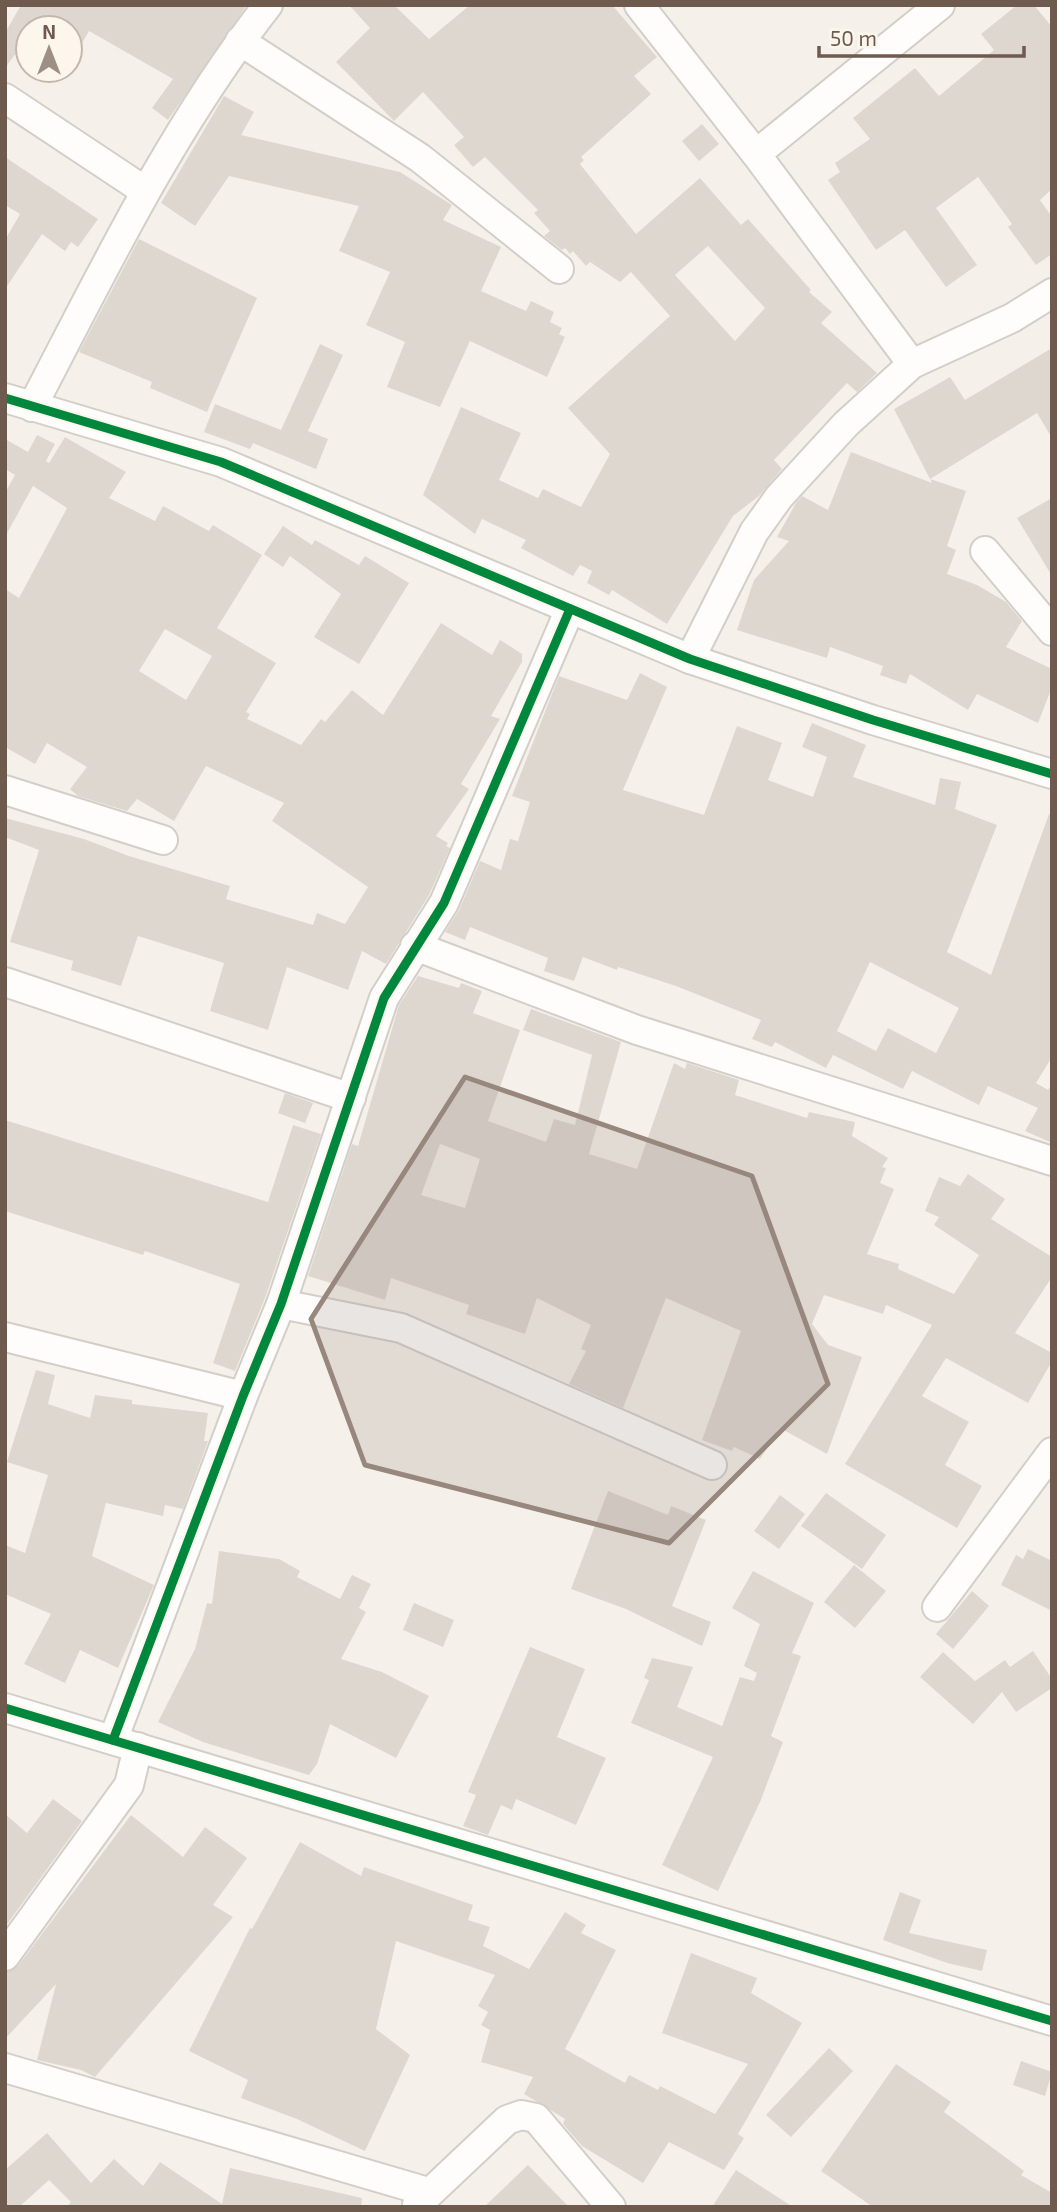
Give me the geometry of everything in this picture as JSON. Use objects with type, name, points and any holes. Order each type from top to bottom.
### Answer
[{"type":"street","points":[[32,407],[145,191],[240,41],[268,5]]},
{"type":"street","points":[[639,5],[756,154],[912,364]]},
{"type":"street","points":[[756,154],[940,5]]},
{"type":"street","points":[[240,41],[420,159],[559,269]]},
{"type":"street","points":[[5,98],[145,191]]},
{"type":"street","points":[[690,659],[754,532],[779,497],[846,424],[912,364],[1012,318],[1052,293]]},
{"type":"street","points":[[5,398],[221,462],[690,659],[873,720],[1052,774]]},
{"type":"street","points":[[985,551],[1052,631]]},
{"type":"street","points":[[5,1956],[129,1784],[125,1743],[243,1396],[281,1304],[384,998],[444,903],[570,609]]},
{"type":"street","points":[[5,790],[163,840]]},
{"type":"street","points":[[415,946],[637,1030],[1052,1161]]},
{"type":"street","points":[[5,982],[351,1098]]},
{"type":"street","points":[[281,1304],[401,1328],[712,1465]]},
{"type":"street","points":[[5,1337],[243,1396]]},
{"type":"street","points":[[937,1608],[1052,1452]]},
{"type":"street","points":[[5,1709],[1052,2021]]},
{"type":"street","points":[[5,2068],[422,2200],[507,2120],[521,2115],[536,2118],[611,2207]]},
{"type":"highlighted area","points":[[465,1077],[752,1176],[828,1384],[669,1543],[365,1465],[311,1319]]},
{"type":"building","points":[[21,5],[247,5],[168,120],[152,108],[173,79],[89,31],[84,40],[84,14],[16,14]]},
{"type":"building","points":[[349,5],[394,5],[429,39],[470,5],[612,5],[657,57],[634,76],[651,94],[581,157],[584,160],[580,164],[636,234],[700,178],[741,225],[748,219],[811,290],[809,292],[832,312],[821,323],[877,373],[857,392],[847,383],[774,460],[782,469],[759,496],[733,516],[667,624],[612,590],[609,595],[587,583],[592,571],[580,565],[573,576],[521,548],[526,540],[482,519],[475,534],[423,495],[461,407],[521,433],[499,480],[538,498],[543,489],[581,507],[610,454],[568,408],[670,316],[631,272],[620,282],[590,262],[586,266],[573,251],[570,254],[565,248],[562,250],[544,236],[550,231],[534,213],[538,210],[485,157],[473,167],[454,145],[464,137],[423,92],[394,121],[336,62],[370,28]],"holes":[[[708,246],[765,308],[735,341],[675,275]]]},
{"type":"building","points":[[1017,5],[1034,5],[1052,27],[1052,189],[1040,200],[1052,217],[1052,254],[1036,265],[1008,227],[1012,224],[978,177],[936,208],[977,265],[946,287],[905,230],[876,250],[828,180],[840,172],[835,163],[870,139],[853,118],[915,68],[939,96],[994,50],[981,34]]},
{"type":"building","points":[[14,17],[14,56],[5,68],[5,33]]},
{"type":"building","points":[[224,96],[254,112],[241,135],[400,172],[452,205],[443,220],[501,247],[481,291],[526,311],[531,301],[554,312],[550,322],[562,328],[559,334],[565,337],[547,377],[470,341],[440,407],[387,387],[405,342],[366,325],[390,272],[339,251],[359,206],[229,176],[195,226],[161,203]]},
{"type":"building","points":[[702,124],[719,144],[699,161],[682,141]]},
{"type":"building","points":[[5,157],[98,219],[78,247],[71,242],[65,251],[42,234],[5,289],[5,240],[20,214],[5,205]]},
{"type":"building","points":[[139,239],[257,298],[207,412],[150,388],[152,382],[79,352]]},
{"type":"building","points":[[320,344],[343,355],[308,431],[328,439],[316,469],[253,443],[250,449],[204,432],[215,404],[281,430]]},
{"type":"building","points":[[1052,348],[1052,438],[1037,413],[930,479],[966,491],[947,546],[956,550],[947,574],[977,585],[1006,602],[1022,621],[1006,647],[1052,669],[1052,687],[1038,723],[977,694],[968,710],[910,674],[906,684],[880,675],[883,666],[830,647],[827,658],[737,630],[754,580],[789,541],[777,537],[796,503],[802,496],[828,510],[851,452],[932,483],[894,409],[950,377],[965,400]]},
{"type":"building","points":[[37,435],[55,444],[46,461],[49,463],[65,437],[126,472],[109,498],[155,521],[163,506],[209,531],[213,525],[262,555],[217,628],[276,663],[246,712],[250,714],[247,719],[301,745],[321,719],[325,722],[352,690],[383,715],[441,623],[492,655],[500,640],[522,654],[522,662],[491,716],[500,719],[461,784],[469,789],[436,836],[448,843],[446,846],[450,848],[429,895],[386,964],[362,951],[348,990],[287,967],[268,1030],[210,1011],[224,963],[138,936],[121,986],[71,970],[73,961],[10,942],[39,850],[5,837],[5,818],[84,839],[129,856],[230,886],[226,899],[313,925],[317,913],[345,924],[368,887],[272,821],[284,803],[206,766],[174,821],[137,799],[127,811],[78,796],[70,789],[87,767],[47,743],[35,764],[5,747],[5,589],[19,598],[67,508],[33,486],[5,537],[5,493],[15,475],[5,469],[5,439],[28,452]],"holes":[[[165,629],[212,656],[186,700],[139,671]]]},
{"type":"building","points":[[1052,498],[1052,576],[1017,518]]},
{"type":"building","points":[[283,526],[312,545],[315,540],[359,565],[365,556],[409,583],[359,664],[314,637],[341,594],[290,556],[283,567],[264,554]]},
{"type":"building","points":[[640,673],[667,687],[623,790],[704,815],[737,726],[782,743],[768,780],[813,797],[827,757],[802,747],[812,723],[866,745],[853,777],[935,805],[940,778],[961,782],[955,809],[997,825],[947,952],[991,975],[1049,814],[1052,814],[1052,1057],[1036,1083],[1048,1090],[1052,1084],[1052,1143],[1025,1131],[1038,1108],[988,1086],[979,1105],[912,1071],[903,1089],[833,1055],[826,1068],[775,1042],[772,1047],[752,1039],[761,1020],[676,986],[618,967],[617,970],[583,957],[574,981],[544,971],[548,958],[470,927],[465,940],[445,932],[459,910],[480,861],[501,870],[510,839],[518,841],[530,802],[512,796],[559,676],[627,700]],"holes":[[[870,962],[959,1008],[936,1053],[888,1028],[876,1051],[837,1031]]]},
{"type":"building","points":[[418,976],[459,988],[461,983],[482,991],[473,1013],[520,1030],[488,1121],[546,1142],[554,1119],[575,1125],[592,1055],[523,1030],[531,1009],[621,1042],[589,1154],[637,1169],[674,1063],[685,1069],[687,1063],[739,1080],[735,1095],[807,1118],[809,1112],[855,1122],[852,1136],[888,1158],[882,1167],[886,1168],[880,1183],[894,1189],[867,1254],[899,1264],[898,1269],[954,1294],[979,1255],[934,1225],[939,1217],[925,1211],[939,1177],[960,1186],[968,1174],[1005,1199],[991,1219],[1052,1257],[1052,1277],[1015,1333],[1052,1353],[1052,1361],[1028,1403],[946,1358],[922,1396],[969,1422],[945,1465],[982,1486],[957,1528],[845,1464],[932,1325],[886,1305],[883,1314],[824,1295],[812,1324],[828,1345],[862,1357],[827,1454],[780,1428],[760,1459],[734,1447],[732,1451],[702,1440],[741,1331],[666,1298],[623,1408],[569,1384],[586,1351],[581,1349],[591,1325],[537,1298],[525,1334],[466,1314],[469,1305],[391,1278],[385,1300],[308,1276],[352,1144],[358,1146],[399,1005]],"holes":[[[440,1144],[480,1159],[465,1208],[421,1195]]]},
{"type":"building","points":[[285,1093],[313,1103],[305,1123],[278,1113]]},
{"type":"building","points":[[5,1120],[268,1202],[293,1125],[321,1134],[265,1298],[235,1371],[213,1363],[240,1284],[145,1251],[143,1255],[5,1211]]},
{"type":"building","points":[[36,1370],[55,1375],[48,1404],[90,1418],[95,1395],[132,1400],[132,1404],[208,1413],[204,1441],[208,1441],[183,1509],[165,1505],[163,1516],[106,1503],[92,1556],[154,1585],[118,1668],[80,1650],[65,1683],[24,1664],[51,1614],[5,1594],[5,1545],[25,1553],[48,1475],[7,1462]]},
{"type":"building","points":[[608,1491],[668,1515],[671,1506],[706,1520],[672,1606],[711,1622],[702,1646],[626,1609],[571,1589]]},
{"type":"building","points":[[826,1493],[886,1535],[862,1569],[801,1526]]},
{"type":"building","points":[[780,1495],[805,1514],[779,1549],[754,1531]]},
{"type":"building","points":[[1028,1549],[1052,1561],[1052,1611],[1001,1585],[1016,1555],[1023,1559]]},
{"type":"building","points":[[219,1551],[279,1559],[300,1571],[297,1577],[340,1599],[352,1575],[371,1584],[359,1608],[366,1612],[341,1659],[382,1672],[429,1696],[396,1758],[330,1724],[317,1764],[309,1775],[203,1742],[158,1722],[195,1649],[207,1603],[212,1604]]},
{"type":"building","points":[[854,1565],[886,1591],[855,1628],[824,1602]]},
{"type":"building","points":[[753,1571],[814,1603],[792,1653],[801,1656],[771,1736],[783,1742],[760,1802],[718,1891],[662,1865],[713,1757],[631,1723],[649,1680],[644,1678],[652,1658],[693,1667],[677,1707],[722,1726],[740,1677],[754,1681],[757,1673],[744,1666],[760,1624],[732,1608]]},
{"type":"building","points":[[972,1591],[989,1606],[953,1649],[936,1634]]},
{"type":"building","points":[[414,1603],[454,1620],[443,1647],[403,1630]]},
{"type":"building","points":[[530,1647],[585,1669],[557,1737],[606,1758],[576,1825],[516,1799],[512,1810],[501,1805],[488,1835],[463,1826],[476,1795],[468,1792]]},
{"type":"building","points":[[1033,1651],[1052,1679],[1052,1688],[1016,1712],[1002,1692],[973,1724],[920,1677],[943,1652],[975,1681],[1005,1660],[1010,1667]]},
{"type":"building","points":[[53,1799],[82,1821],[5,1927],[5,1814],[27,1833]]},
{"type":"building","points":[[131,1815],[183,1857],[205,1827],[247,1858],[213,1905],[233,1917],[95,2077],[81,2070],[37,2060],[56,1984],[5,2039],[5,1972],[18,1966]]},
{"type":"building","points":[[300,1842],[361,1876],[364,1867],[473,1905],[468,1920],[490,1927],[483,1946],[529,1969],[565,1912],[586,1925],[581,1933],[616,1950],[565,2049],[625,2083],[629,2075],[658,2090],[660,2086],[715,2114],[748,2064],[662,2033],[691,1953],[757,1978],[751,1993],[802,2023],[738,2134],[744,2138],[724,2170],[669,2142],[643,2183],[582,2146],[563,2124],[565,2119],[524,2094],[533,2077],[481,2062],[490,2030],[481,2025],[488,2012],[478,2006],[495,1975],[396,1941],[376,2029],[410,2055],[365,2151],[297,2119],[241,2098],[248,2080],[189,2051],[250,1928],[252,1929]]},
{"type":"building","points":[[900,1892],[921,1900],[909,1933],[987,1950],[982,1971],[947,1963],[883,1940]]},
{"type":"building","points":[[829,2048],[853,2071],[791,2137],[766,2115]]},
{"type":"building","points":[[1021,2061],[1052,2072],[1045,2096],[1013,2085]]},
{"type":"building","points":[[896,2064],[951,2102],[944,2112],[1024,2171],[1021,2175],[1052,2193],[1052,2207],[873,2207],[821,2171]]},
{"type":"building","points":[[47,2133],[91,2183],[114,2159],[143,2186],[160,2162],[222,2204],[230,2168],[362,2198],[361,2207],[67,2207],[71,2202],[49,2180],[19,2207],[5,2207],[5,2170]]},
{"type":"building","points":[[528,2165],[569,2207],[484,2207]]},
{"type":"building","points":[[736,2170],[793,2207],[712,2207]]},
{"type":"cycle path","points":[[5,398],[221,462],[690,659],[873,720],[1052,774]]},
{"type":"cycle path","points":[[113,1740],[243,1396],[281,1304],[384,998],[444,903],[570,609]]},
{"type":"cycle path","points":[[5,1708],[1052,2021]]}]
